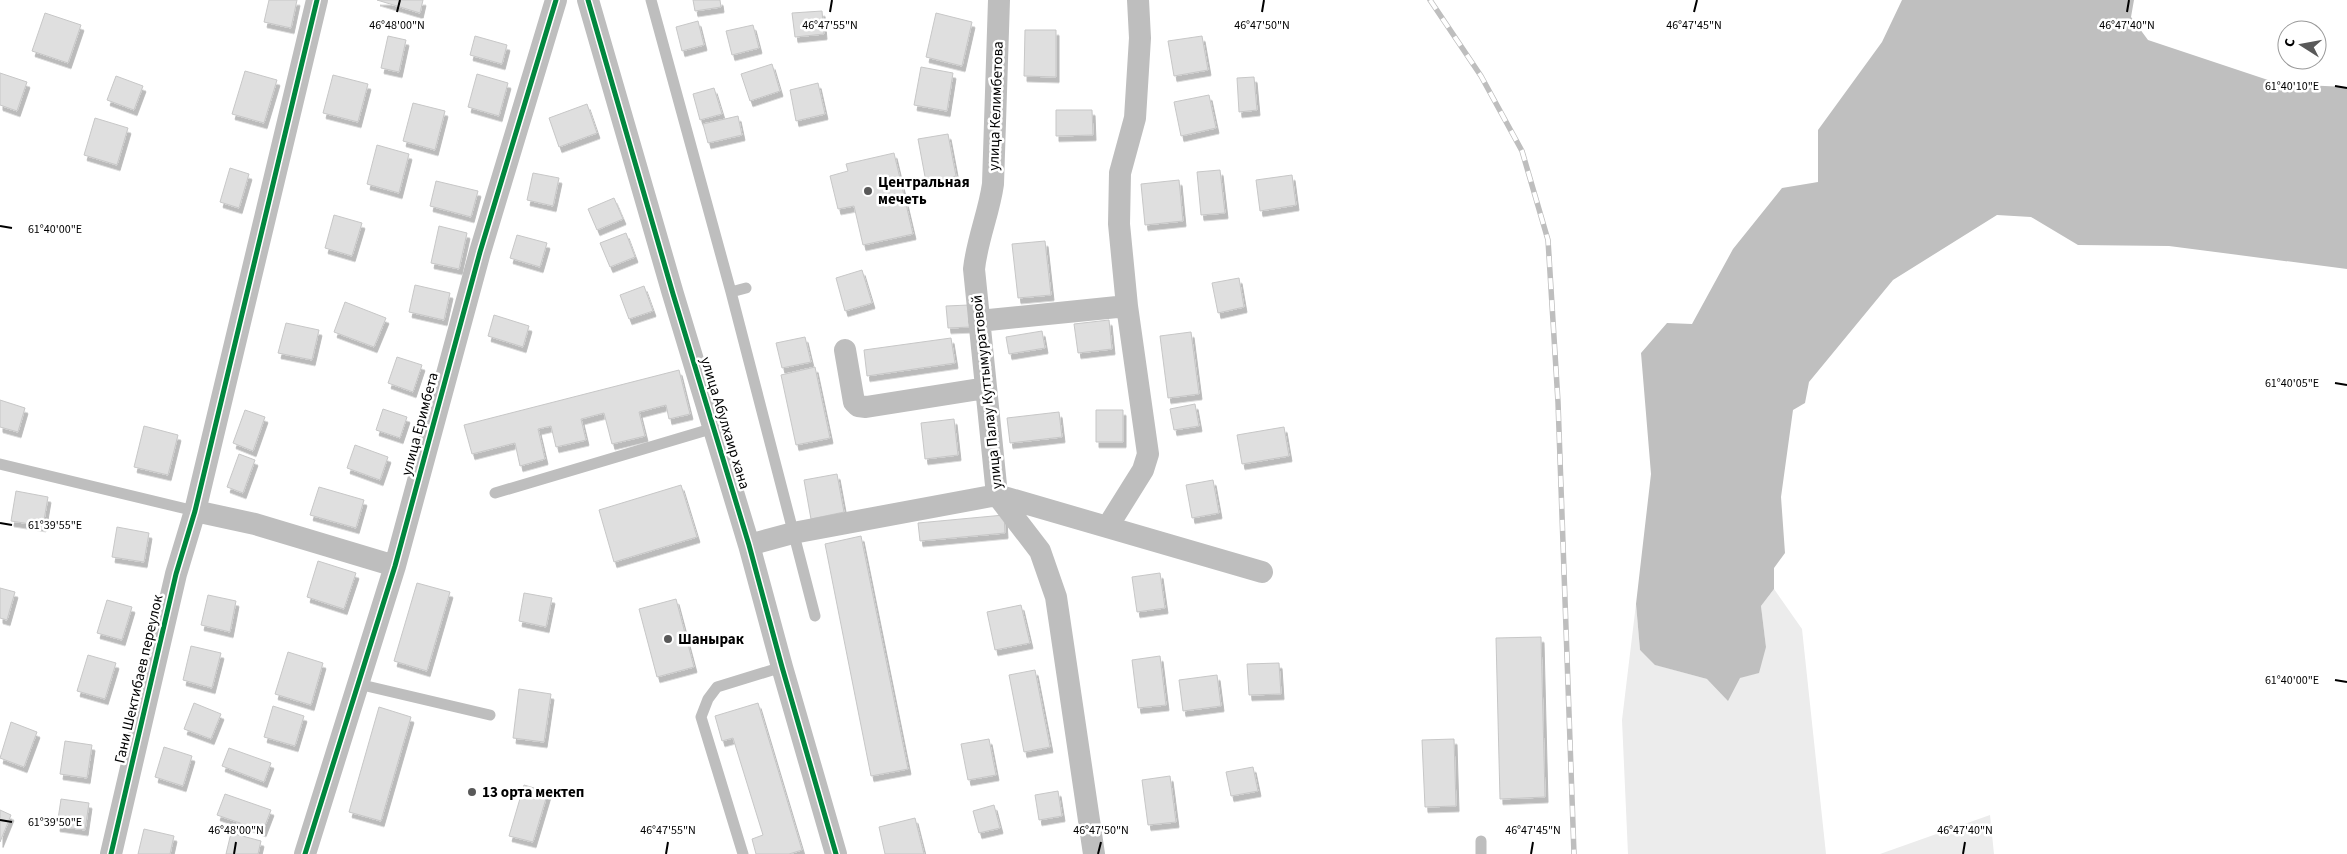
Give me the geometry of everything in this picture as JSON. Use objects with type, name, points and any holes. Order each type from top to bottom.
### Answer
[{"type":"street","name":"Гани Шектибаев переулок","points":[[111,854],[176,574],[195,511],[317,0]]},
{"type":"street","name":"улица Еримбета","points":[[305,854],[395,566],[480,252],[556,0]]},
{"type":"street","name":"улица Абулхаир хана","points":[[588,0],[750,545],[782,668],[836,854]]},
{"type":"street","name":"улица Келимбетова","points":[[989,213],[994,174],[999,0]]},
{"type":"street","points":[[1108,526],[1143,470],[1148,454],[1126,306],[1118,198],[1120,174],[1135,118],[1140,38],[1138,0]]},
{"type":"street","name":"улица Палау Куттымуратовой","points":[[989,213],[976,249],[974,269],[997,495],[1040,551],[1056,598],[1094,854]]},
{"type":"street","points":[[979,321],[1126,306]]},
{"type":"street","points":[[846,350],[854,402],[858,406],[866,407],[986,388]]},
{"type":"street","points":[[750,545],[793,533],[997,495],[1262,572]]},
{"type":"street","points":[[195,511],[254,524],[395,566]]},
{"type":"lane","points":[[651,0],[731,292],[815,616]]},
{"type":"lane","points":[[731,292],[746,288]]},
{"type":"lane","points":[[495,493],[714,428]]},
{"type":"lane","points":[[0,464],[195,511]]},
{"type":"lane","points":[[743,854],[701,717],[708,699],[717,687],[782,668]]},
{"type":"lane","points":[[358,684],[490,715]]},
{"type":"lane","points":[[1481,841],[1481,854]]},
{"type":"shaded area","points":[[1902,0],[2134,0],[2131,17],[2148,40],[2280,84],[2347,87],[2347,269],[2169,246],[2078,245],[2031,217],[1997,215],[1893,280],[1809,382],[1805,403],[1793,410],[1781,497],[1785,553],[1774,568],[1774,589],[1761,606],[1766,647],[1759,673],[1740,678],[1728,701],[1707,679],[1655,665],[1640,650],[1636,604],[1651,474],[1641,353],[1667,323],[1692,324],[1733,249],[1782,188],[1818,182],[1818,130],[1882,42]]},
{"type":"shaded area","points":[[1774,589],[1802,629],[1826,854],[1628,854],[1622,720],[1636,604],[1640,650],[1656,665],[1707,679],[1740,678],[1766,647],[1761,606]]},
{"type":"shaded area","points":[[1990,815],[1994,854],[1880,854]]},
{"type":"building","points":[[269,0],[297,0],[291,28],[264,22]]},
{"type":"building","points":[[377,0],[423,0],[420,13]]},
{"type":"building","points":[[693,0],[720,0],[721,7],[695,11]]},
{"type":"building","points":[[822,11],[824,34],[795,37],[792,13]]},
{"type":"building","points":[[45,13],[81,25],[68,63],[32,51]]},
{"type":"building","points":[[936,13],[972,22],[962,66],[926,57]]},
{"type":"building","points":[[698,21],[704,45],[682,51],[676,27]]},
{"type":"building","points":[[753,25],[759,48],[732,55],[726,31]]},
{"type":"building","points":[[1025,30],[1056,30],[1056,77],[1024,76]]},
{"type":"building","points":[[388,36],[406,40],[399,72],[381,68]]},
{"type":"building","points":[[475,36],[507,45],[502,64],[470,55]]},
{"type":"building","points":[[1202,36],[1208,70],[1174,76],[1168,41]]},
{"type":"building","points":[[772,64],[780,91],[750,101],[741,74]]},
{"type":"building","points":[[921,67],[953,73],[947,111],[914,105]]},
{"type":"building","points":[[245,71],[277,80],[264,123],[232,114]]},
{"type":"building","points":[[0,73],[27,82],[17,111],[0,105]]},
{"type":"building","points":[[477,74],[508,83],[499,116],[468,107]]},
{"type":"building","points":[[333,75],[368,84],[358,122],[323,113]]},
{"type":"building","points":[[116,76],[143,86],[134,110],[107,100]]},
{"type":"building","points":[[1254,77],[1257,110],[1239,112],[1237,78]]},
{"type":"building","points":[[818,83],[825,114],[796,121],[790,90]]},
{"type":"building","points":[[714,88],[722,114],[700,120],[693,94]]},
{"type":"building","points":[[1209,95],[1216,128],[1181,136],[1174,102]]},
{"type":"building","points":[[413,103],[445,111],[435,150],[403,141]]},
{"type":"building","points":[[587,104],[597,133],[559,147],[549,118]]},
{"type":"building","points":[[1056,110],[1092,110],[1093,135],[1056,136]]},
{"type":"building","points":[[738,116],[742,135],[708,143],[703,124]]},
{"type":"building","points":[[95,118],[128,128],[117,165],[84,155]]},
{"type":"building","points":[[948,134],[956,176],[926,182],[918,139]]},
{"type":"building","points":[[377,145],[409,154],[399,193],[367,184]]},
{"type":"building","name":"Центральная мечеть","points":[[894,153],[913,234],[863,245],[854,206],[838,209],[830,176],[848,171],[846,164]]},
{"type":"building","points":[[230,168],[249,174],[239,208],[220,202]]},
{"type":"building","points":[[1220,170],[1225,213],[1201,215],[1197,172]]},
{"type":"building","points":[[533,173],[559,178],[553,206],[527,200]]},
{"type":"building","points":[[1292,175],[1296,205],[1260,211],[1256,180]]},
{"type":"building","points":[[1179,180],[1183,221],[1145,225],[1141,184]]},
{"type":"building","points":[[436,181],[478,191],[471,217],[430,206]]},
{"type":"building","points":[[614,198],[623,219],[597,230],[588,209]]},
{"type":"building","points":[[334,215],[362,223],[352,256],[325,248]]},
{"type":"building","points":[[439,226],[467,233],[459,269],[431,263]]},
{"type":"building","points":[[626,233],[635,257],[610,267],[600,243]]},
{"type":"building","points":[[517,235],[547,243],[540,267],[510,258]]},
{"type":"building","points":[[1045,241],[1051,295],[1018,298],[1012,244]]},
{"type":"building","points":[[862,270],[872,303],[845,311],[836,278]]},
{"type":"building","points":[[1239,278],[1244,307],[1218,313],[1212,283]]},
{"type":"building","points":[[415,285],[450,293],[444,320],[409,312]]},
{"type":"building","points":[[644,286],[653,311],[629,319],[620,295]]},
{"type":"building","points":[[345,302],[386,318],[374,347],[334,332]]},
{"type":"building","points":[[969,305],[971,327],[948,328],[946,306]]},
{"type":"building","points":[[494,315],[529,326],[523,347],[488,336]]},
{"type":"building","points":[[1109,320],[1112,349],[1078,353],[1074,324]]},
{"type":"building","points":[[286,323],[319,330],[312,360],[278,353]]},
{"type":"building","points":[[1042,331],[1045,348],[1009,354],[1006,337]]},
{"type":"building","points":[[1191,332],[1199,394],[1168,398],[1160,336]]},
{"type":"building","points":[[805,337],[811,362],[782,368],[776,343]]},
{"type":"building","points":[[951,338],[955,363],[867,376],[864,350]]},
{"type":"building","points":[[397,357],[422,365],[413,392],[388,383]]},
{"type":"building","points":[[815,367],[830,438],[796,445],[781,375]]},
{"type":"building","points":[[679,370],[690,414],[669,419],[666,405],[639,412],[645,436],[612,444],[604,413],[581,419],[586,440],[556,447],[551,426],[538,429],[545,459],[520,466],[515,443],[472,454],[464,425]]},
{"type":"building","points":[[0,400],[25,408],[18,432],[0,427]]},
{"type":"building","points":[[1195,404],[1199,426],[1174,430],[1170,409]]},
{"type":"building","points":[[383,409],[407,417],[400,438],[376,430]]},
{"type":"building","points":[[245,410],[265,417],[253,451],[233,443]]},
{"type":"building","points":[[1096,410],[1123,410],[1123,442],[1096,442]]},
{"type":"building","points":[[1059,412],[1062,437],[1010,443],[1007,418]]},
{"type":"building","points":[[954,419],[958,455],[925,459],[921,423]]},
{"type":"building","points":[[144,426],[178,435],[168,475],[134,467]]},
{"type":"building","points":[[1284,427],[1289,456],[1242,464],[1237,435]]},
{"type":"building","points":[[355,445],[388,457],[380,480],[347,468]]},
{"type":"building","points":[[239,454],[255,460],[243,493],[227,487]]},
{"type":"building","points":[[837,474],[844,512],[811,519],[804,480]]},
{"type":"building","points":[[1213,480],[1219,513],[1192,518],[1186,485]]},
{"type":"building","points":[[681,485],[697,537],[614,562],[599,510]]},
{"type":"building","points":[[319,487],[364,500],[356,528],[310,515]]},
{"type":"building","points":[[16,491],[48,497],[43,526],[11,521]]},
{"type":"building","points":[[1004,515],[1005,533],[920,541],[918,523]]},
{"type":"building","points":[[117,527],[149,533],[144,562],[112,557]]},
{"type":"building","points":[[861,536],[908,769],[871,776],[825,544]]},
{"type":"building","points":[[318,561],[356,573],[344,609],[307,597]]},
{"type":"building","points":[[1160,573],[1165,608],[1137,612],[1132,577]]},
{"type":"building","points":[[417,583],[450,592],[427,671],[394,661]]},
{"type":"building","points":[[0,588],[15,592],[7,620],[0,618]]},
{"type":"building","points":[[524,593],[552,598],[546,627],[519,621]]},
{"type":"building","points":[[208,595],[236,601],[230,632],[201,625]]},
{"type":"building","points":[[676,599],[694,667],[657,677],[639,609]]},
{"type":"building","points":[[107,600],[132,607],[122,640],[97,633]]},
{"type":"building","points":[[1021,605],[1030,643],[995,650],[987,612]]},
{"type":"building","points":[[1541,637],[1545,797],[1500,799],[1496,638]]},
{"type":"building","points":[[191,646],[221,653],[212,688],[183,680]]},
{"type":"building","points":[[288,652],[323,663],[311,705],[275,694]]},
{"type":"building","points":[[88,655],[116,663],[105,699],[77,691]]},
{"type":"building","points":[[1160,656],[1166,705],[1138,708],[1132,660]]},
{"type":"building","points":[[1279,663],[1281,694],[1249,695],[1247,664]]},
{"type":"building","points":[[1035,670],[1050,747],[1024,752],[1009,675]]},
{"type":"building","points":[[1217,675],[1221,706],[1183,711],[1179,680]]},
{"type":"building","points":[[519,689],[551,694],[544,742],[513,738]]},
{"type":"building","points":[[194,703],[221,714],[211,739],[184,729]]},
{"type":"building","points":[[758,703],[802,850],[789,854],[756,854],[752,839],[763,835],[733,738],[722,741],[715,716]]},
{"type":"building","points":[[273,706],[304,716],[295,746],[264,737]]},
{"type":"building","points":[[379,707],[411,717],[381,821],[349,812]]},
{"type":"building","points":[[11,722],[37,732],[24,767],[0,758]]},
{"type":"building","points":[[989,739],[996,775],[968,780],[961,744]]},
{"type":"building","points":[[1454,739],[1456,806],[1425,807],[1422,740]]},
{"type":"building","points":[[65,741],[92,745],[87,778],[60,774]]},
{"type":"building","points":[[164,747],[192,756],[183,786],[155,777]]},
{"type":"building","points":[[229,748],[271,763],[264,782],[222,766]]},
{"type":"building","points":[[1253,767],[1258,791],[1231,796],[1226,772]]},
{"type":"building","points":[[1170,776],[1176,822],[1148,825],[1142,780]]},
{"type":"building","points":[[524,785],[548,792],[533,842],[509,836]]},
{"type":"building","points":[[1058,791],[1062,816],[1039,820],[1035,795]]},
{"type":"building","points":[[225,794],[271,810],[263,831],[217,815]]},
{"type":"building","points":[[61,799],[89,803],[85,830],[57,826]]},
{"type":"building","points":[[994,805],[1000,828],[979,833],[973,811]]},
{"type":"building","points":[[0,810],[11,815],[0,842]]},
{"type":"building","points":[[915,818],[924,854],[885,854],[879,827]]},
{"type":"building","points":[[144,829],[174,836],[170,854],[138,854]]},
{"type":"building","points":[[231,833],[261,841],[258,854],[226,854]]},
{"type":"railway","points":[[1430,0],[1481,76],[1522,151],[1548,240],[1558,402],[1574,854]]},
{"type":"cycle path","points":[[111,854],[176,574],[195,511],[317,0]]},
{"type":"cycle path","points":[[305,854],[395,566],[480,252],[556,0]]},
{"type":"cycle path","points":[[588,0],[673,294],[749,545],[836,854]]},
{"type":"place","name":"Центральная мечеть","points":[[868,191]]},
{"type":"place","name":"Шанырак","points":[[668,639]]},
{"type":"place","name":"13 орта мектеп","points":[[472,792]]}]
